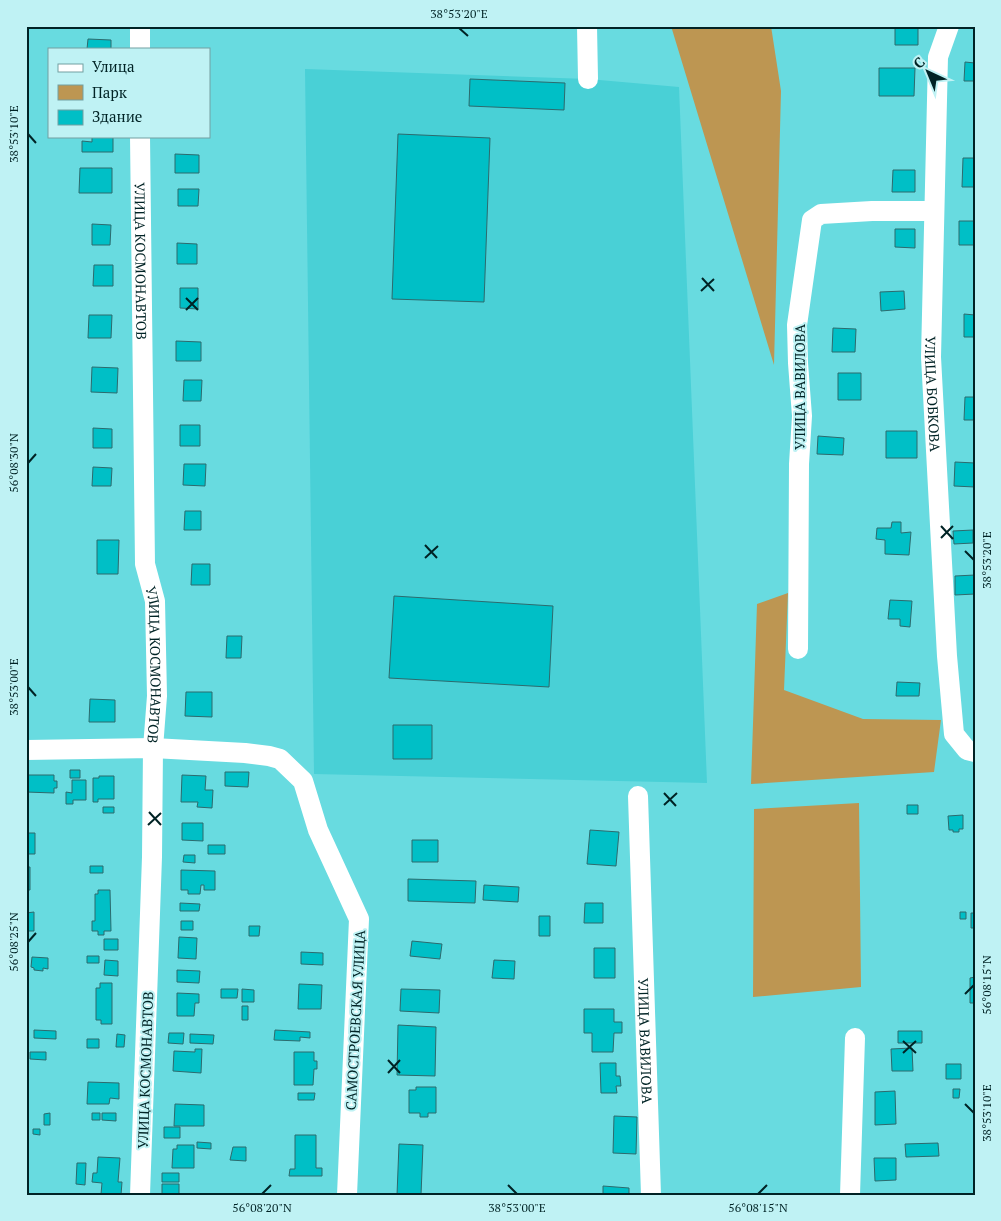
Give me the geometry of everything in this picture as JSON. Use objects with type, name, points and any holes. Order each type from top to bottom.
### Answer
[{"type":"street","points":[[140,26],[140,48]]},
{"type":"street","points":[[587,26],[588,79]]},
{"type":"street","name":"УЛИЦА БОБКОВА","points":[[949,26],[938,57],[931,357],[947,656],[954,734],[966,750],[975,752]]},
{"type":"street","name":"УЛИЦА КОСМОНАВТОВ","points":[[140,138],[145,564],[155,601],[157,696],[153,748],[152,857],[140,1195]]},
{"type":"street","name":"УЛИЦА ВАВИЛОВА","points":[[798,649],[799,464],[802,416],[798,362],[798,325],[812,220],[821,214],[872,211],[934,211]]},
{"type":"street","points":[[26,750],[153,748]]},
{"type":"street","name":"САМОСТРОЕВСКАЯ УЛИЦА","points":[[153,748],[268,756],[280,759],[302,781],[318,830],[359,919],[347,1195]]},
{"type":"street","name":"УЛИЦА ВАВИЛОВА","points":[[638,796],[651,1195]]},
{"type":"street","points":[[850,1195],[855,1038]]},
{"type":"shaded area","points":[[305,69],[588,79],[679,87],[707,783],[314,774]]},
{"type":"green space","points":[[671,26],[771,26],[781,91],[774,365]]},
{"type":"green space","points":[[788,593],[784,690],[863,719],[941,720],[934,772],[751,784],[757,604]]},
{"type":"green space","points":[[859,803],[861,987],[753,997],[754,809]]},
{"type":"building","points":[[895,26],[918,26],[918,45],[895,45]]},
{"type":"building","points":[[88,39],[111,40],[111,48],[87,48]]},
{"type":"building","points":[[965,62],[975,63],[975,81],[964,81]]},
{"type":"building","points":[[879,68],[915,68],[914,96],[879,96]]},
{"type":"building","points":[[470,79],[565,83],[564,110],[469,106]]},
{"type":"building","points":[[398,134],[490,138],[484,302],[392,299]]},
{"type":"building","points":[[92,138],[113,138],[113,152],[82,152],[82,141],[92,142]]},
{"type":"building","points":[[175,154],[199,155],[199,173],[175,173]]},
{"type":"building","points":[[963,158],[975,158],[975,187],[962,187]]},
{"type":"building","points":[[80,168],[112,168],[112,193],[79,193]]},
{"type":"building","points":[[893,170],[915,170],[915,192],[892,192]]},
{"type":"building","points":[[178,189],[199,189],[198,206],[178,206]]},
{"type":"building","points":[[959,221],[975,221],[975,245],[959,245]]},
{"type":"building","points":[[92,224],[111,225],[110,245],[92,245]]},
{"type":"building","points":[[895,229],[915,229],[915,248],[895,247]]},
{"type":"building","points":[[177,243],[197,244],[197,264],[177,264]]},
{"type":"building","points":[[94,265],[113,265],[113,286],[93,286]]},
{"type":"building","points":[[180,288],[198,288],[198,309],[180,308]]},
{"type":"building","points":[[904,291],[905,309],[881,311],[880,292]]},
{"type":"building","points":[[964,314],[975,315],[975,337],[964,337]]},
{"type":"building","points":[[89,315],[112,315],[111,338],[88,338]]},
{"type":"building","points":[[833,328],[856,329],[855,352],[832,352]]},
{"type":"building","points":[[176,341],[201,342],[201,361],[176,361]]},
{"type":"building","points":[[92,367],[118,368],[117,393],[91,392]]},
{"type":"building","points":[[838,373],[861,373],[861,400],[838,400]]},
{"type":"building","points":[[184,380],[202,380],[201,401],[183,401]]},
{"type":"building","points":[[965,397],[975,397],[975,420],[964,420]]},
{"type":"building","points":[[180,425],[200,425],[200,446],[180,446]]},
{"type":"building","points":[[93,428],[112,429],[112,448],[93,448]]},
{"type":"building","points":[[886,431],[917,431],[917,458],[886,458]]},
{"type":"building","points":[[818,436],[844,438],[843,455],[817,454]]},
{"type":"building","points":[[955,462],[975,463],[975,487],[954,486]]},
{"type":"building","points":[[184,464],[206,464],[205,486],[183,485]]},
{"type":"building","points":[[93,467],[112,468],[111,486],[92,486]]},
{"type":"building","points":[[185,511],[201,511],[201,530],[184,530]]},
{"type":"building","points":[[892,522],[901,522],[901,533],[911,532],[909,555],[885,554],[885,540],[876,539],[877,528],[891,528]]},
{"type":"building","points":[[973,530],[973,543],[954,544],[953,531]]},
{"type":"building","points":[[97,540],[119,540],[118,574],[97,574]]},
{"type":"building","points":[[192,564],[210,564],[210,585],[191,585]]},
{"type":"building","points":[[975,575],[975,594],[955,595],[955,576]]},
{"type":"building","points":[[394,596],[553,606],[549,687],[389,678]]},
{"type":"building","points":[[890,600],[912,601],[910,627],[900,626],[900,619],[888,619]]},
{"type":"building","points":[[227,636],[242,636],[241,658],[226,658]]},
{"type":"building","points":[[897,682],[920,683],[919,696],[896,696]]},
{"type":"building","points":[[186,692],[212,692],[212,717],[185,716]]},
{"type":"building","points":[[90,699],[115,700],[115,722],[89,722]]},
{"type":"building","points":[[393,725],[432,725],[432,759],[393,759]]},
{"type":"building","points":[[70,770],[80,770],[80,778],[70,778]]},
{"type":"building","points":[[225,772],[249,772],[248,787],[225,786]]},
{"type":"building","points":[[26,775],[54,775],[54,781],[57,781],[57,788],[54,788],[54,793],[26,792]]},
{"type":"building","points":[[182,775],[206,776],[205,790],[213,790],[212,808],[197,807],[198,802],[181,802]]},
{"type":"building","points":[[99,776],[114,776],[114,799],[98,799],[98,802],[93,802],[93,778],[99,778]]},
{"type":"building","points":[[72,780],[86,780],[86,800],[73,800],[73,804],[66,804],[66,792],[72,793]]},
{"type":"building","points":[[907,805],[918,805],[918,814],[907,814]]},
{"type":"building","points":[[103,807],[114,807],[114,813],[103,813]]},
{"type":"building","points":[[963,815],[963,829],[959,829],[959,832],[949,830],[948,816]]},
{"type":"building","points":[[182,823],[203,823],[203,841],[182,840]]},
{"type":"building","points":[[590,830],[619,832],[616,866],[587,864]]},
{"type":"building","points":[[26,833],[35,833],[35,854],[26,854]]},
{"type":"building","points":[[412,840],[438,840],[438,862],[412,862]]},
{"type":"building","points":[[208,845],[225,845],[225,854],[208,854]]},
{"type":"building","points":[[184,855],[195,855],[195,863],[183,862]]},
{"type":"building","points":[[90,866],[103,866],[103,873],[90,873]]},
{"type":"building","points":[[26,867],[30,867],[30,890],[26,890]]},
{"type":"building","points":[[181,870],[215,871],[215,890],[204,890],[204,885],[201,885],[200,894],[188,894],[188,890],[181,890]]},
{"type":"building","points":[[408,879],[476,881],[475,903],[408,901]]},
{"type":"building","points":[[484,885],[519,887],[518,902],[483,900]]},
{"type":"building","points":[[98,890],[110,890],[111,931],[104,931],[104,935],[98,935],[98,931],[92,931],[92,921],[95,921],[95,894],[98,894]]},
{"type":"building","points":[[180,903],[200,904],[199,911],[180,911]]},
{"type":"building","points":[[585,903],[603,903],[603,923],[584,923]]},
{"type":"building","points":[[34,912],[34,931],[26,931],[26,913]]},
{"type":"building","points":[[960,912],[966,912],[966,919],[960,919]]},
{"type":"building","points":[[971,913],[975,913],[975,928],[971,928]]},
{"type":"building","points":[[539,916],[550,916],[550,936],[539,936]]},
{"type":"building","points":[[181,921],[193,921],[193,930],[181,930]]},
{"type":"building","points":[[249,926],[260,926],[259,936],[249,936]]},
{"type":"building","points":[[179,937],[197,938],[196,959],[178,958]]},
{"type":"building","points":[[104,939],[118,939],[118,950],[104,950]]},
{"type":"building","points":[[412,941],[442,944],[440,959],[410,956]]},
{"type":"building","points":[[594,948],[615,948],[615,978],[594,978]]},
{"type":"building","points":[[301,952],[323,953],[323,965],[301,964]]},
{"type":"building","points":[[87,956],[99,956],[99,963],[87,963]]},
{"type":"building","points":[[32,957],[48,958],[48,969],[43,968],[43,971],[34,970],[31,967]]},
{"type":"building","points":[[105,960],[118,961],[118,976],[104,975]]},
{"type":"building","points":[[494,960],[515,961],[514,979],[492,978]]},
{"type":"building","points":[[177,970],[200,971],[199,983],[177,982]]},
{"type":"building","points":[[975,977],[975,1003],[970,1003],[970,978]]},
{"type":"building","points":[[100,983],[112,983],[112,1024],[101,1024],[101,1020],[96,1020],[96,988],[100,988]]},
{"type":"building","points":[[299,984],[322,985],[321,1009],[298,1009]]},
{"type":"building","points":[[221,989],[238,989],[237,998],[221,998]]},
{"type":"building","points":[[242,989],[254,990],[254,1002],[242,1002]]},
{"type":"building","points":[[401,989],[440,990],[439,1013],[400,1011]]},
{"type":"building","points":[[177,993],[199,994],[199,1003],[195,1003],[194,1016],[177,1016]]},
{"type":"building","points":[[242,1006],[248,1006],[248,1020],[242,1020]]},
{"type":"building","points":[[584,1009],[614,1009],[614,1022],[622,1022],[622,1033],[614,1033],[613,1052],[592,1052],[592,1033],[584,1033]]},
{"type":"building","points":[[398,1025],[436,1027],[435,1076],[397,1075]]},
{"type":"building","points":[[34,1030],[56,1031],[56,1039],[34,1038]]},
{"type":"building","points":[[275,1030],[310,1032],[310,1038],[300,1037],[300,1041],[274,1040]]},
{"type":"building","points":[[898,1031],[922,1031],[922,1043],[898,1043]]},
{"type":"building","points":[[169,1033],[184,1033],[183,1044],[168,1043]]},
{"type":"building","points":[[117,1034],[125,1035],[124,1047],[116,1047]]},
{"type":"building","points":[[190,1034],[214,1035],[213,1044],[190,1043]]},
{"type":"building","points":[[87,1039],[99,1039],[99,1048],[87,1048]]},
{"type":"building","points":[[912,1048],[913,1071],[892,1071],[891,1049]]},
{"type":"building","points":[[195,1049],[202,1049],[201,1073],[173,1071],[174,1051],[195,1052]]},
{"type":"building","points":[[30,1052],[46,1052],[46,1060],[30,1059]]},
{"type":"building","points":[[294,1052],[314,1052],[314,1061],[317,1061],[317,1069],[314,1069],[313,1085],[294,1085]]},
{"type":"building","points":[[600,1063],[616,1063],[616,1076],[620,1076],[621,1086],[616,1086],[617,1093],[601,1093]]},
{"type":"building","points":[[946,1064],[961,1064],[961,1079],[946,1079]]},
{"type":"building","points":[[88,1082],[119,1083],[119,1099],[110,1098],[109,1104],[87,1104]]},
{"type":"building","points":[[416,1087],[436,1087],[436,1113],[428,1113],[428,1117],[420,1117],[420,1113],[409,1113],[409,1090],[416,1090]]},
{"type":"building","points":[[953,1089],[960,1089],[959,1098],[953,1098]]},
{"type":"building","points":[[895,1091],[896,1124],[875,1125],[875,1092]]},
{"type":"building","points":[[298,1093],[315,1093],[314,1100],[298,1100]]},
{"type":"building","points":[[175,1104],[204,1105],[204,1126],[174,1126]]},
{"type":"building","points":[[50,1113],[50,1125],[44,1125],[44,1114]]},
{"type":"building","points":[[92,1113],[100,1113],[100,1120],[92,1120]]},
{"type":"building","points":[[102,1113],[116,1113],[116,1121],[102,1120]]},
{"type":"building","points":[[614,1116],[637,1117],[636,1154],[613,1153]]},
{"type":"building","points":[[164,1127],[180,1127],[180,1138],[164,1138]]},
{"type":"building","points":[[33,1129],[40,1129],[40,1135],[33,1134]]},
{"type":"building","points":[[295,1135],[316,1135],[316,1168],[322,1168],[322,1176],[289,1176],[290,1169],[295,1169]]},
{"type":"building","points":[[197,1142],[211,1143],[211,1149],[197,1148]]},
{"type":"building","points":[[938,1143],[939,1156],[906,1157],[905,1144]]},
{"type":"building","points":[[399,1144],[423,1145],[421,1195],[397,1195]]},
{"type":"building","points":[[177,1145],[194,1145],[194,1168],[172,1168],[173,1149],[177,1149]]},
{"type":"building","points":[[233,1147],[246,1147],[246,1161],[230,1160]]},
{"type":"building","points":[[98,1157],[120,1158],[118,1182],[122,1182],[121,1195],[101,1194],[102,1183],[92,1182],[93,1173],[97,1173]]},
{"type":"building","points":[[874,1158],[896,1158],[896,1180],[875,1181]]},
{"type":"building","points":[[77,1163],[86,1163],[85,1185],[76,1184]]},
{"type":"building","points":[[162,1173],[179,1173],[179,1182],[162,1182]]},
{"type":"building","points":[[162,1184],[179,1184],[179,1194],[162,1194]]},
{"type":"building","points":[[603,1186],[629,1188],[629,1195],[603,1195]]}]
